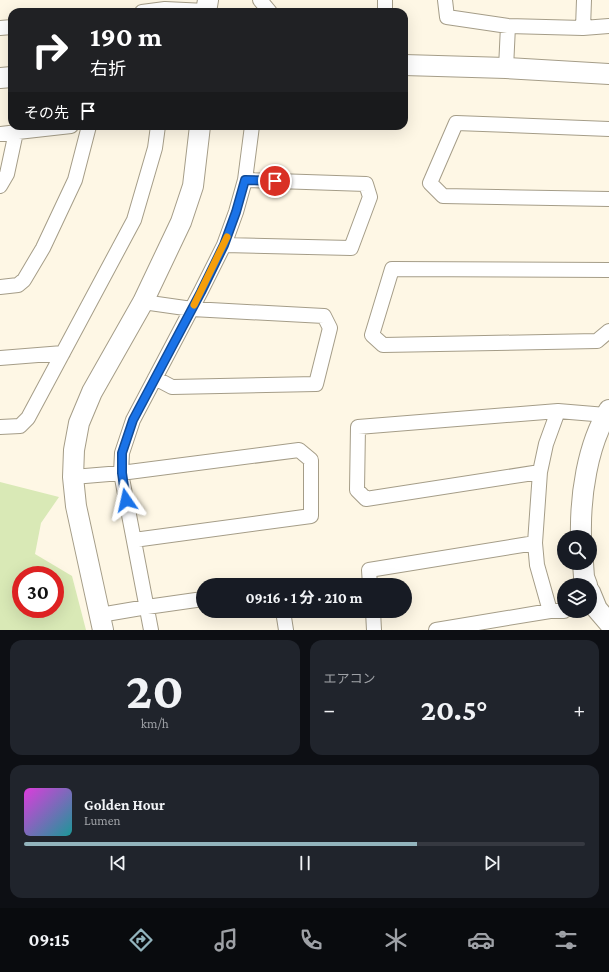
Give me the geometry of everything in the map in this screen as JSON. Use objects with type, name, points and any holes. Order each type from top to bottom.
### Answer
[{"type":"street","points":[[260,0],[267,8]]},
{"type":"street","points":[[445,0],[447,17],[508,26],[583,28],[609,26]]},
{"type":"street","points":[[583,28],[584,0]]},
{"type":"street","points":[[156,8],[166,5],[207,8]]},
{"type":"street","points":[[506,68],[508,26]]},
{"type":"street","points":[[408,65],[506,68],[609,74]]},
{"type":"street","points":[[609,129],[456,123],[430,183],[443,196],[609,198]]},
{"type":"street","points":[[0,134],[34,130]]},
{"type":"street","points":[[0,287],[18,285],[24,280],[43,248],[75,180],[88,130]]},
{"type":"street","points":[[0,427],[20,426],[28,418],[134,220],[153,155],[157,130]]},
{"type":"street","points":[[196,600],[147,607],[101,623],[76,506],[73,477],[74,450],[79,423],[92,392],[143,302],[181,222],[193,186],[200,130]]},
{"type":"street","points":[[151,630],[122,473],[122,453],[133,420],[224,245],[236,212],[245,180],[251,130]]},
{"type":"street","points":[[0,186],[7,174],[16,132]]},
{"type":"street","points":[[224,245],[351,248],[370,197],[366,184],[245,180]]},
{"type":"street","points":[[609,270],[392,269],[372,335],[383,346],[597,341],[609,331]]},
{"type":"street","points":[[143,302],[192,309],[324,316],[330,328],[316,384],[172,387],[155,378]]},
{"type":"street","points":[[0,358],[63,353]]},
{"type":"street","points":[[550,612],[537,566],[535,543],[540,472],[546,444],[558,411]]},
{"type":"street","points":[[540,472],[366,499],[357,490],[358,427],[558,411],[608,413],[593,445],[584,478],[581,530]]},
{"type":"street","points":[[73,477],[122,473],[299,450],[311,460],[311,516],[134,540]]},
{"type":"street","points":[[370,578],[369,570],[535,543]]},
{"type":"street","points":[[436,630],[557,612]]},
{"type":"street","points":[[284,618],[286,630]]},
{"type":"street","points":[[373,618],[374,630]]},
{"type":"green space","points":[[0,482],[59,497],[41,523],[35,554],[55,566],[12,566],[12,618],[64,618],[64,571],[72,576],[86,630],[0,630]]},
{"type":"slow traffic","points":[[194,305],[227,237]]},
{"type":"route","points":[[126,500],[122,473],[122,453],[133,420],[201,292],[224,245],[236,212],[245,180],[275,181]]}]
